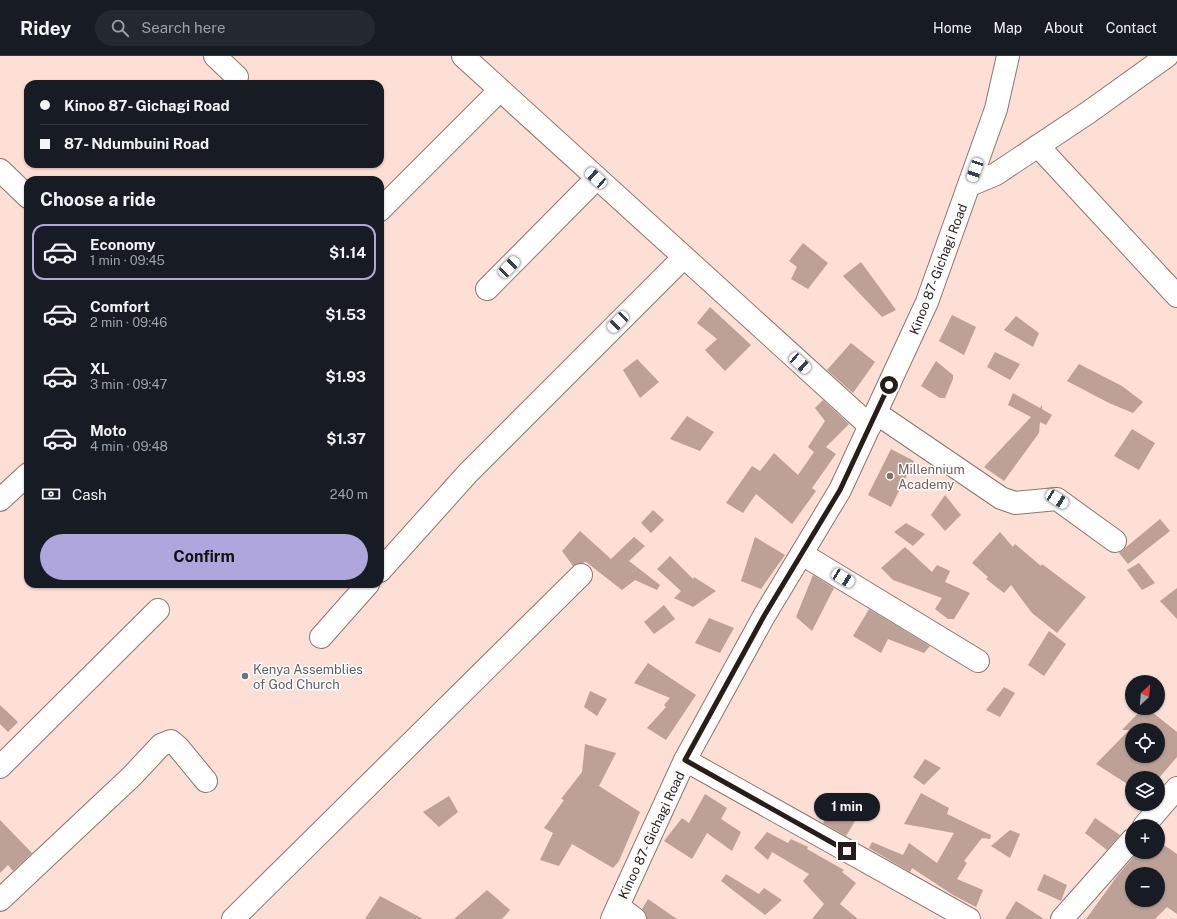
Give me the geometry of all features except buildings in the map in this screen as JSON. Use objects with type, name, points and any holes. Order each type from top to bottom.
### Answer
[{"type":"street","points":[[215,56],[237,77]]},
{"type":"street","points":[[463,56],[682,258],[873,420],[1001,498],[1015,503],[1057,499],[1115,541]]},
{"type":"street","name":"Kinoo 87- Gichagi Road","points":[[622,915],[685,760],[764,616],[840,490],[927,302],[996,110],[1008,56]]},
{"type":"street","points":[[970,184],[996,174],[1167,56]]},
{"type":"street","points":[[384,206],[499,90]]},
{"type":"street","points":[[1038,146],[1177,296]]},
{"type":"street","points":[[0,170],[24,194]]},
{"type":"street","points":[[487,289],[596,178]]},
{"type":"street","points":[[384,567],[468,473],[682,258]]},
{"type":"street","points":[[0,500],[24,478]]},
{"type":"street","points":[[802,554],[978,661]]},
{"type":"street","points":[[233,919],[581,576]]},
{"type":"street","points":[[321,636],[364,588]]},
{"type":"street","points":[[0,767],[158,610]]},
{"type":"street","points":[[0,900],[132,776],[160,745],[171,741],[178,747],[206,781]]},
{"type":"street","points":[[685,760],[969,919]]},
{"type":"street","points":[[1150,819],[1177,788]]},
{"type":"street","points":[[1062,919],[1125,848]]},
{"type":"place","name":"Millennium Academy","points":[[890,476]]},
{"type":"place","name":"Kenya Assemblies of God Church","points":[[245,676]]},
{"type":"route","points":[[847,851],[685,760],[764,616],[840,490],[889,385]]}]
